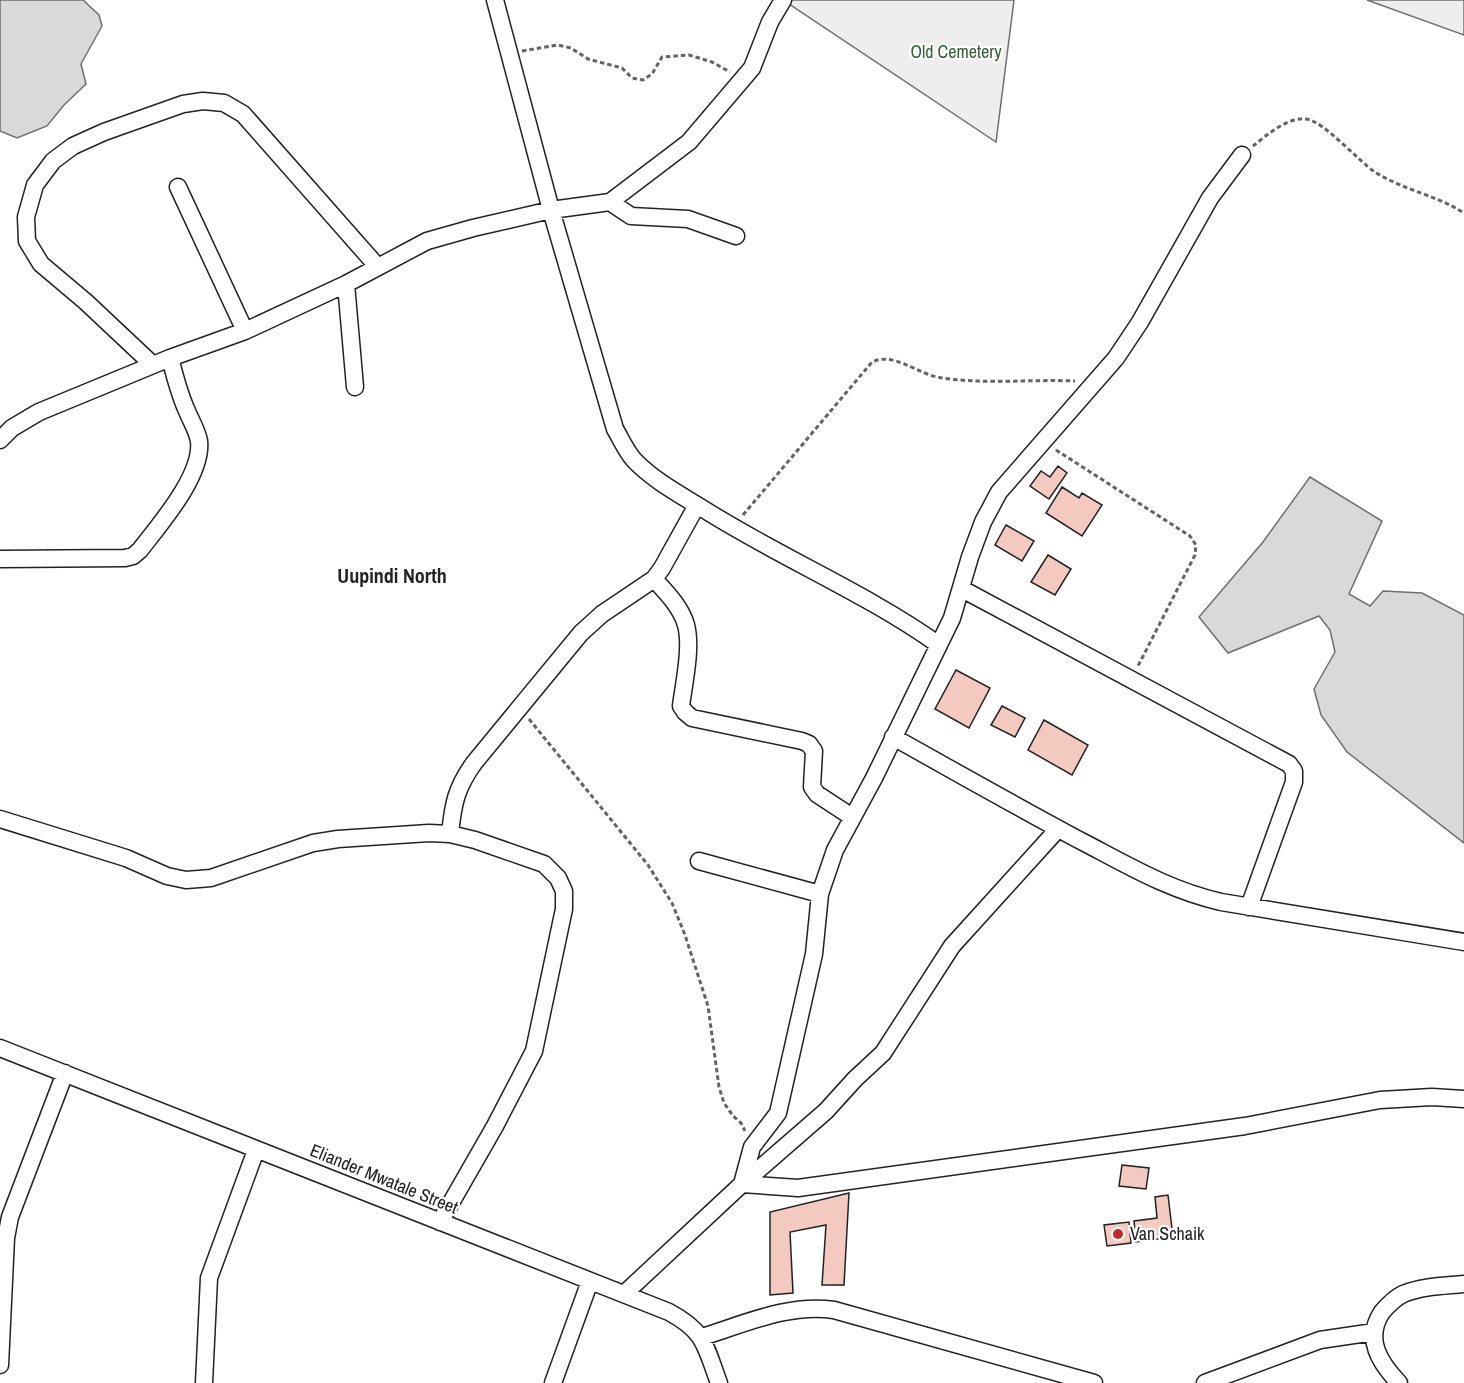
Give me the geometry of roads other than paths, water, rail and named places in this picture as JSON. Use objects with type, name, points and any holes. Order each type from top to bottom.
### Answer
[{"type":"street","points":[[495,0],[551,210],[615,429],[633,458],[657,480],[732,527],[883,609],[939,645]]},
{"type":"street","points":[[0,441],[12,428],[39,412],[170,358],[245,331],[346,284],[427,241],[551,210],[610,202],[689,142],[752,68],[783,0]]},
{"type":"street","points":[[153,365],[86,302],[41,264],[27,241],[26,217],[35,185],[52,161],[73,146],[104,132],[183,104],[203,101],[224,103],[243,114],[377,266]]},
{"type":"street","points":[[742,1184],[752,1147],[778,1113],[814,954],[820,894],[835,850],[952,618],[983,522],[999,492],[1116,358],[1140,322],[1210,198],[1242,155]]},
{"type":"street","points":[[178,188],[245,331]]},
{"type":"street","points":[[610,202],[632,216],[688,219],[736,236]]},
{"type":"street","points":[[346,284],[355,387]]},
{"type":"street","points":[[0,559],[125,558],[133,556],[140,550],[175,502],[190,478],[197,461],[199,443],[196,431],[181,396],[170,358]]},
{"type":"street","points":[[450,834],[453,807],[462,780],[582,633],[602,614],[654,579],[697,505]]},
{"type":"street","points":[[654,579],[672,598],[686,624],[689,646],[681,706],[685,712],[692,718],[809,744],[814,751],[812,787],[817,794],[852,817]]},
{"type":"street","points":[[962,589],[1289,764],[1294,771],[1294,782],[1249,907]]},
{"type":"street","points":[[893,738],[1058,829],[1161,883],[1191,895],[1249,907],[1464,942]]},
{"type":"street","points":[[0,819],[126,858],[168,876],[186,880],[211,878],[314,843],[338,839],[429,833],[450,834],[475,840],[544,864],[558,878],[564,891],[564,909],[559,943],[534,1051],[495,1126],[440,1222]]},
{"type":"street","points":[[624,1294],[742,1184],[826,1111],[883,1053],[952,946],[1058,829]]},
{"type":"street","points":[[699,861],[820,894]]},
{"type":"street","name":"Eliander Mwatale Street","points":[[0,1048],[669,1312],[688,1323],[702,1337],[720,1383]]},
{"type":"street","points":[[0,1365],[6,1238],[10,1217],[65,1074]]},
{"type":"street","points":[[742,1184],[798,1188],[1245,1126],[1380,1100],[1432,1097],[1464,1099]]},
{"type":"street","points":[[204,1383],[209,1278],[256,1150]]},
{"type":"street","points":[[553,1383],[590,1281]]},
{"type":"street","points":[[1400,1383],[1380,1360],[1375,1347],[1374,1332],[1380,1316],[1388,1304],[1401,1295],[1418,1289],[1464,1284]]},
{"type":"street","points":[[702,1337],[795,1310],[816,1307],[834,1310],[1094,1383]]},
{"type":"street","points":[[1205,1383],[1320,1340],[1374,1332]]},
{"type":"place","name":"Van Schaik","points":[[1118,1234]]},
{"type":"district","name":"Uupindi North","points":[[392,576]]},
{"type":"park label","name":"Old Cemetery","points":[[956,52]]}]
